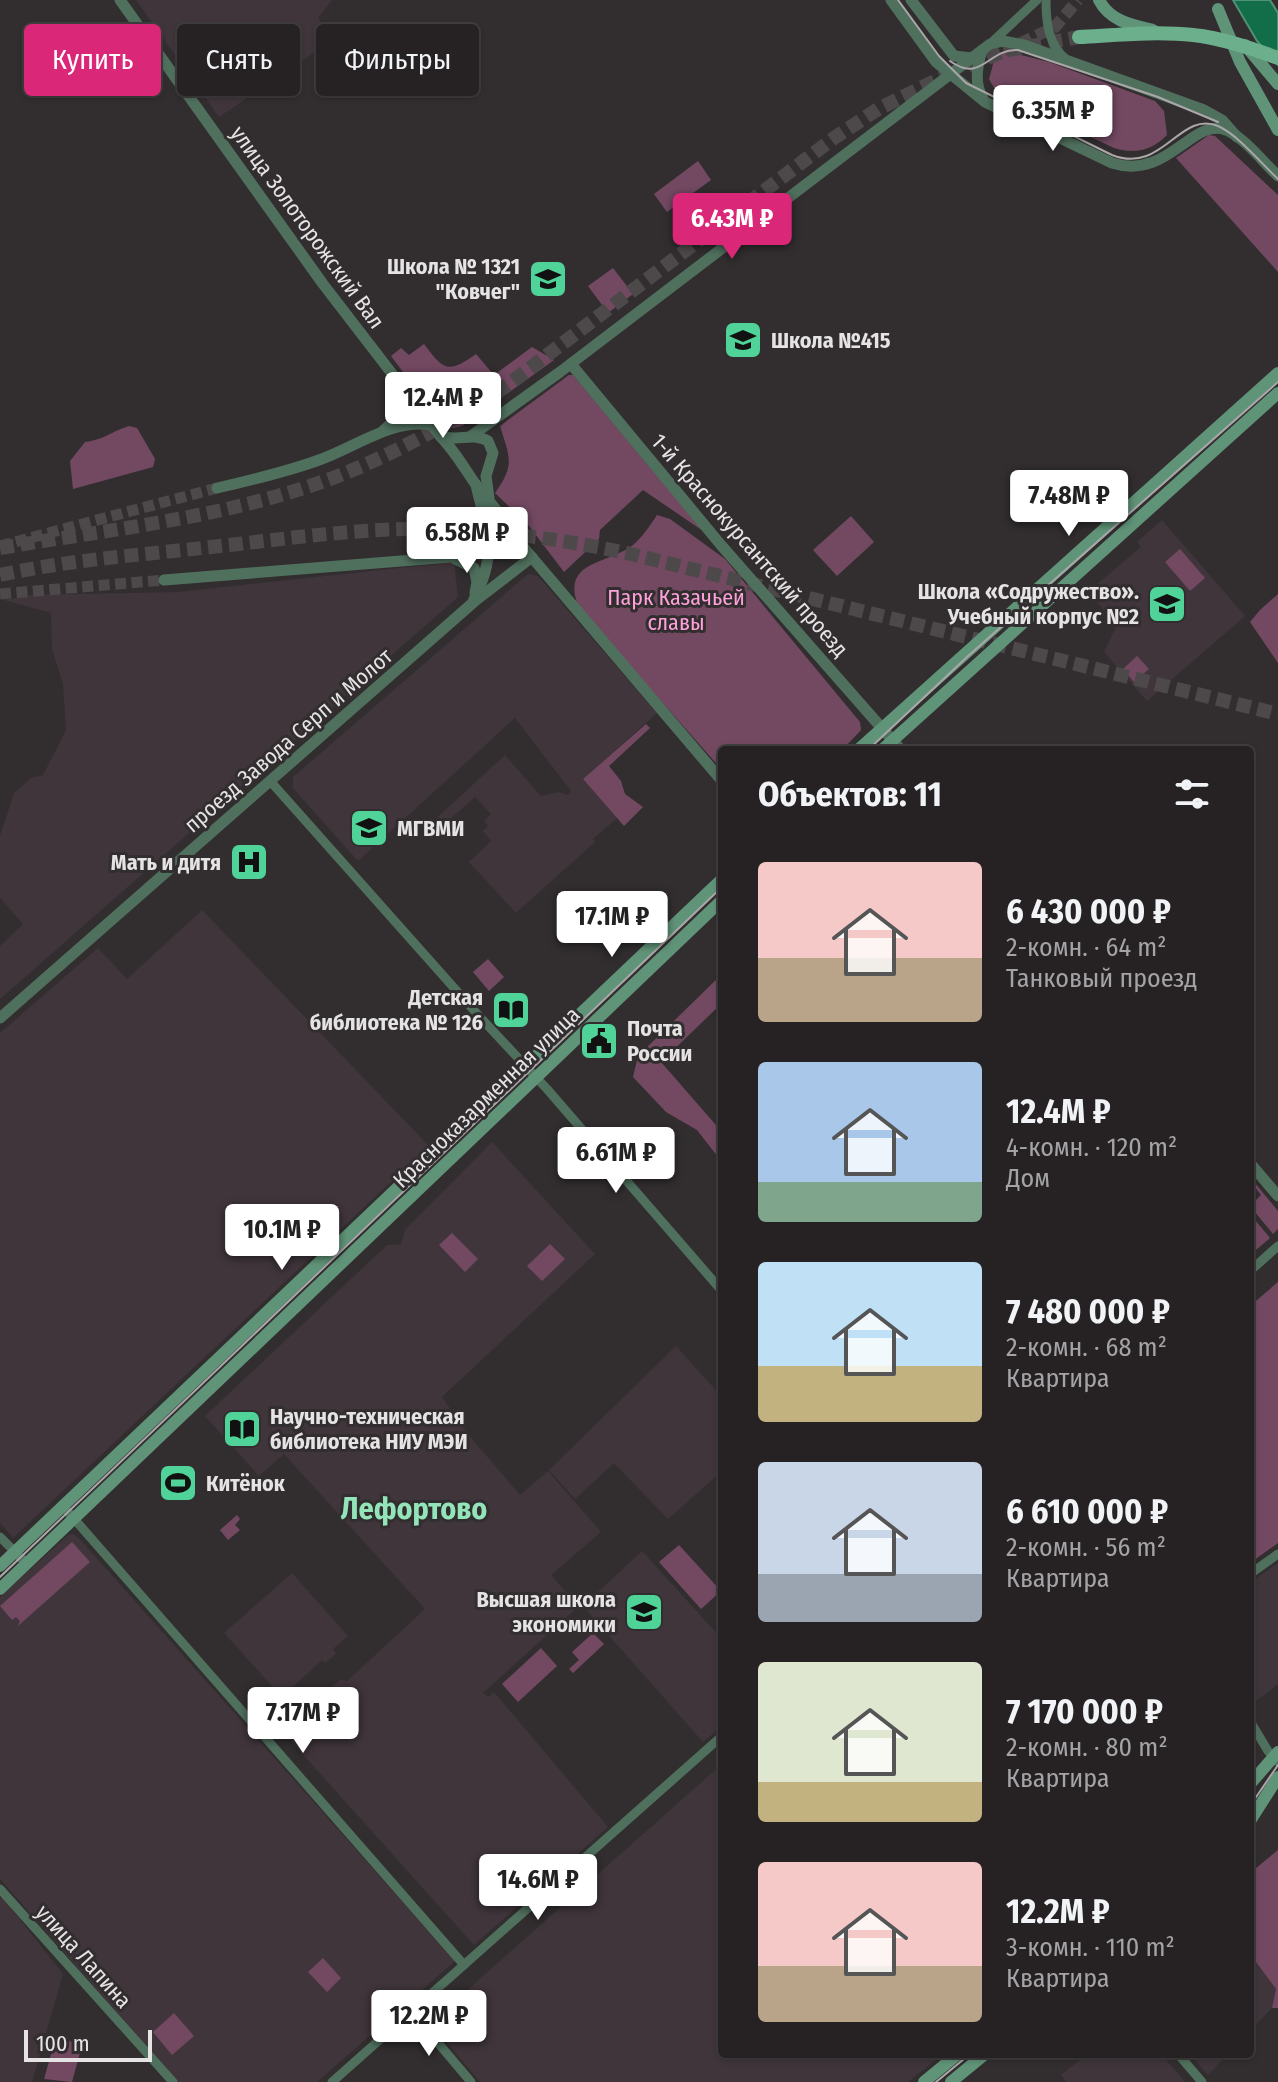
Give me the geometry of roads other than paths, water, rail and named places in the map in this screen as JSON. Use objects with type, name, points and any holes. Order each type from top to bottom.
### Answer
[{"type":"main road","points":[[1099,0],[1116,19],[1131,25],[1218,39],[1278,58]]},
{"type":"main road","points":[[1215,5],[1278,84]]},
{"type":"main road","points":[[1215,5],[1240,62],[1278,130]]},
{"type":"main road","points":[[1079,37],[1192,35]]},
{"type":"main road","points":[[862,746],[1278,373]]},
{"type":"main road","points":[[896,745],[1278,393]]},
{"type":"main road","name":"Красноказарменная улица","points":[[0,1566],[718,883]]},
{"type":"main road","name":"Красноказарменная улица","points":[[0,1589],[718,904]]},
{"type":"main road","points":[[1254,1780],[1276,1757]]},
{"type":"main road","points":[[1254,1815],[1278,1777]]},
{"type":"main road","points":[[924,2082],[953,2058]]},
{"type":"main road","points":[[951,2082],[980,2058]]},
{"type":"street","name":"улица Золоторожский Вал","points":[[120,0],[323,284],[509,523],[528,552]]},
{"type":"street","points":[[891,0],[936,62],[985,102],[1112,163],[1134,168],[1155,162],[1210,129],[1221,129],[1237,137]]},
{"type":"street","points":[[911,0],[949,51],[960,59],[1012,42],[1066,59],[1204,110],[1222,120],[1278,176]]},
{"type":"street","points":[[488,465],[476,471],[461,462],[460,445],[950,76],[1037,0]]},
{"type":"street","points":[[1046,0],[1052,42],[1066,59]]},
{"type":"street","points":[[982,50],[977,89],[985,102]]},
{"type":"street","name":"1-й Краснокурсантский проезд","points":[[571,364],[721,545],[896,745]]},
{"type":"street","points":[[380,434],[398,415],[392,375]]},
{"type":"street","points":[[491,502],[486,484],[492,457],[490,433],[495,421]]},
{"type":"street","points":[[217,488],[323,459],[380,434],[417,423],[431,425]]},
{"type":"street","points":[[440,436],[454,440],[484,438],[490,444]]},
{"type":"street","points":[[472,603],[485,578],[489,553],[489,540],[475,483]]},
{"type":"street","points":[[164,580],[528,552],[718,776]]},
{"type":"street","name":"проезд Завода Серп и Молот","points":[[0,1018],[528,552]]},
{"type":"street","points":[[451,557],[471,565],[476,571],[472,603]]},
{"type":"street","points":[[271,782],[536,1076],[718,1286]]},
{"type":"street","points":[[1254,1168],[1278,1196]]},
{"type":"street","points":[[1254,1267],[1278,1246]]},
{"type":"street","points":[[62,1505],[464,1965]]},
{"type":"street","points":[[0,1537],[27,1564]]},
{"type":"street","points":[[1254,1571],[1278,1554]]},
{"type":"street","points":[[1254,1727],[1276,1757]]},
{"type":"street","points":[[332,2082],[718,1740]]},
{"type":"street","name":"улица Лапина","points":[[0,1889],[173,2082]]},
{"type":"street","points":[[412,2012],[471,2082]]},
{"type":"street","points":[[1181,2058],[1202,2082]]},
{"type":"tunnel","points":[[1004,51],[1055,27],[1078,0]]},
{"type":"tunnel","points":[[968,66],[1004,51],[1079,37]]},
{"type":"tunnel","points":[[0,548],[171,520],[256,502],[338,476],[405,446],[509,384],[834,138],[878,109],[945,76]]},
{"type":"tunnel","points":[[0,546],[217,488]]},
{"type":"tunnel","points":[[0,575],[105,558],[360,531],[437,529],[519,535],[627,553],[1278,714]]},
{"type":"tunnel","points":[[0,594],[164,580]]},
{"type":"tram line","points":[[898,0],[939,56],[966,83],[1112,155],[1130,159],[1145,157],[1181,133],[1204,123],[1218,126],[1233,136],[1278,179]]},
{"type":"tram line","points":[[950,61],[970,69],[999,54],[1018,50],[1158,97],[1218,122]]},
{"type":"tram line","points":[[872,746],[967,657],[1278,382]]},
{"type":"tram line","points":[[0,1577],[718,891]]},
{"type":"tram line","points":[[1254,1800],[1278,1765]]},
{"type":"tram line","points":[[936,2082],[965,2058]]},
{"type":"place","name":"Школа № 1321 \"Ковчег\"","points":[[548,279]]},
{"type":"place","name":"Школа №415","points":[[743,340]]},
{"type":"place","name":"Школа «Содружество». Учебный корпус №2","points":[[1167,604]]},
{"type":"place","name":"МГВМИ","points":[[369,828]]},
{"type":"place","name":"Мать и дитя","points":[[249,862]]},
{"type":"place","name":"Детская библиотека № 126","points":[[511,1010]]},
{"type":"place","name":"Почта России","points":[[599,1041]]},
{"type":"place","name":"Научно-техническая библиотека НИУ МЭИ","points":[[242,1429]]},
{"type":"place","name":"Китёнок","points":[[178,1483]]},
{"type":"place","name":"Высшая школа экономики","points":[[644,1612]]},
{"type":"district","name":"Лефортово","points":[[414,1509]]},
{"type":"park label","name":"Парк Казачьей славы","points":[[676,610]]}]
